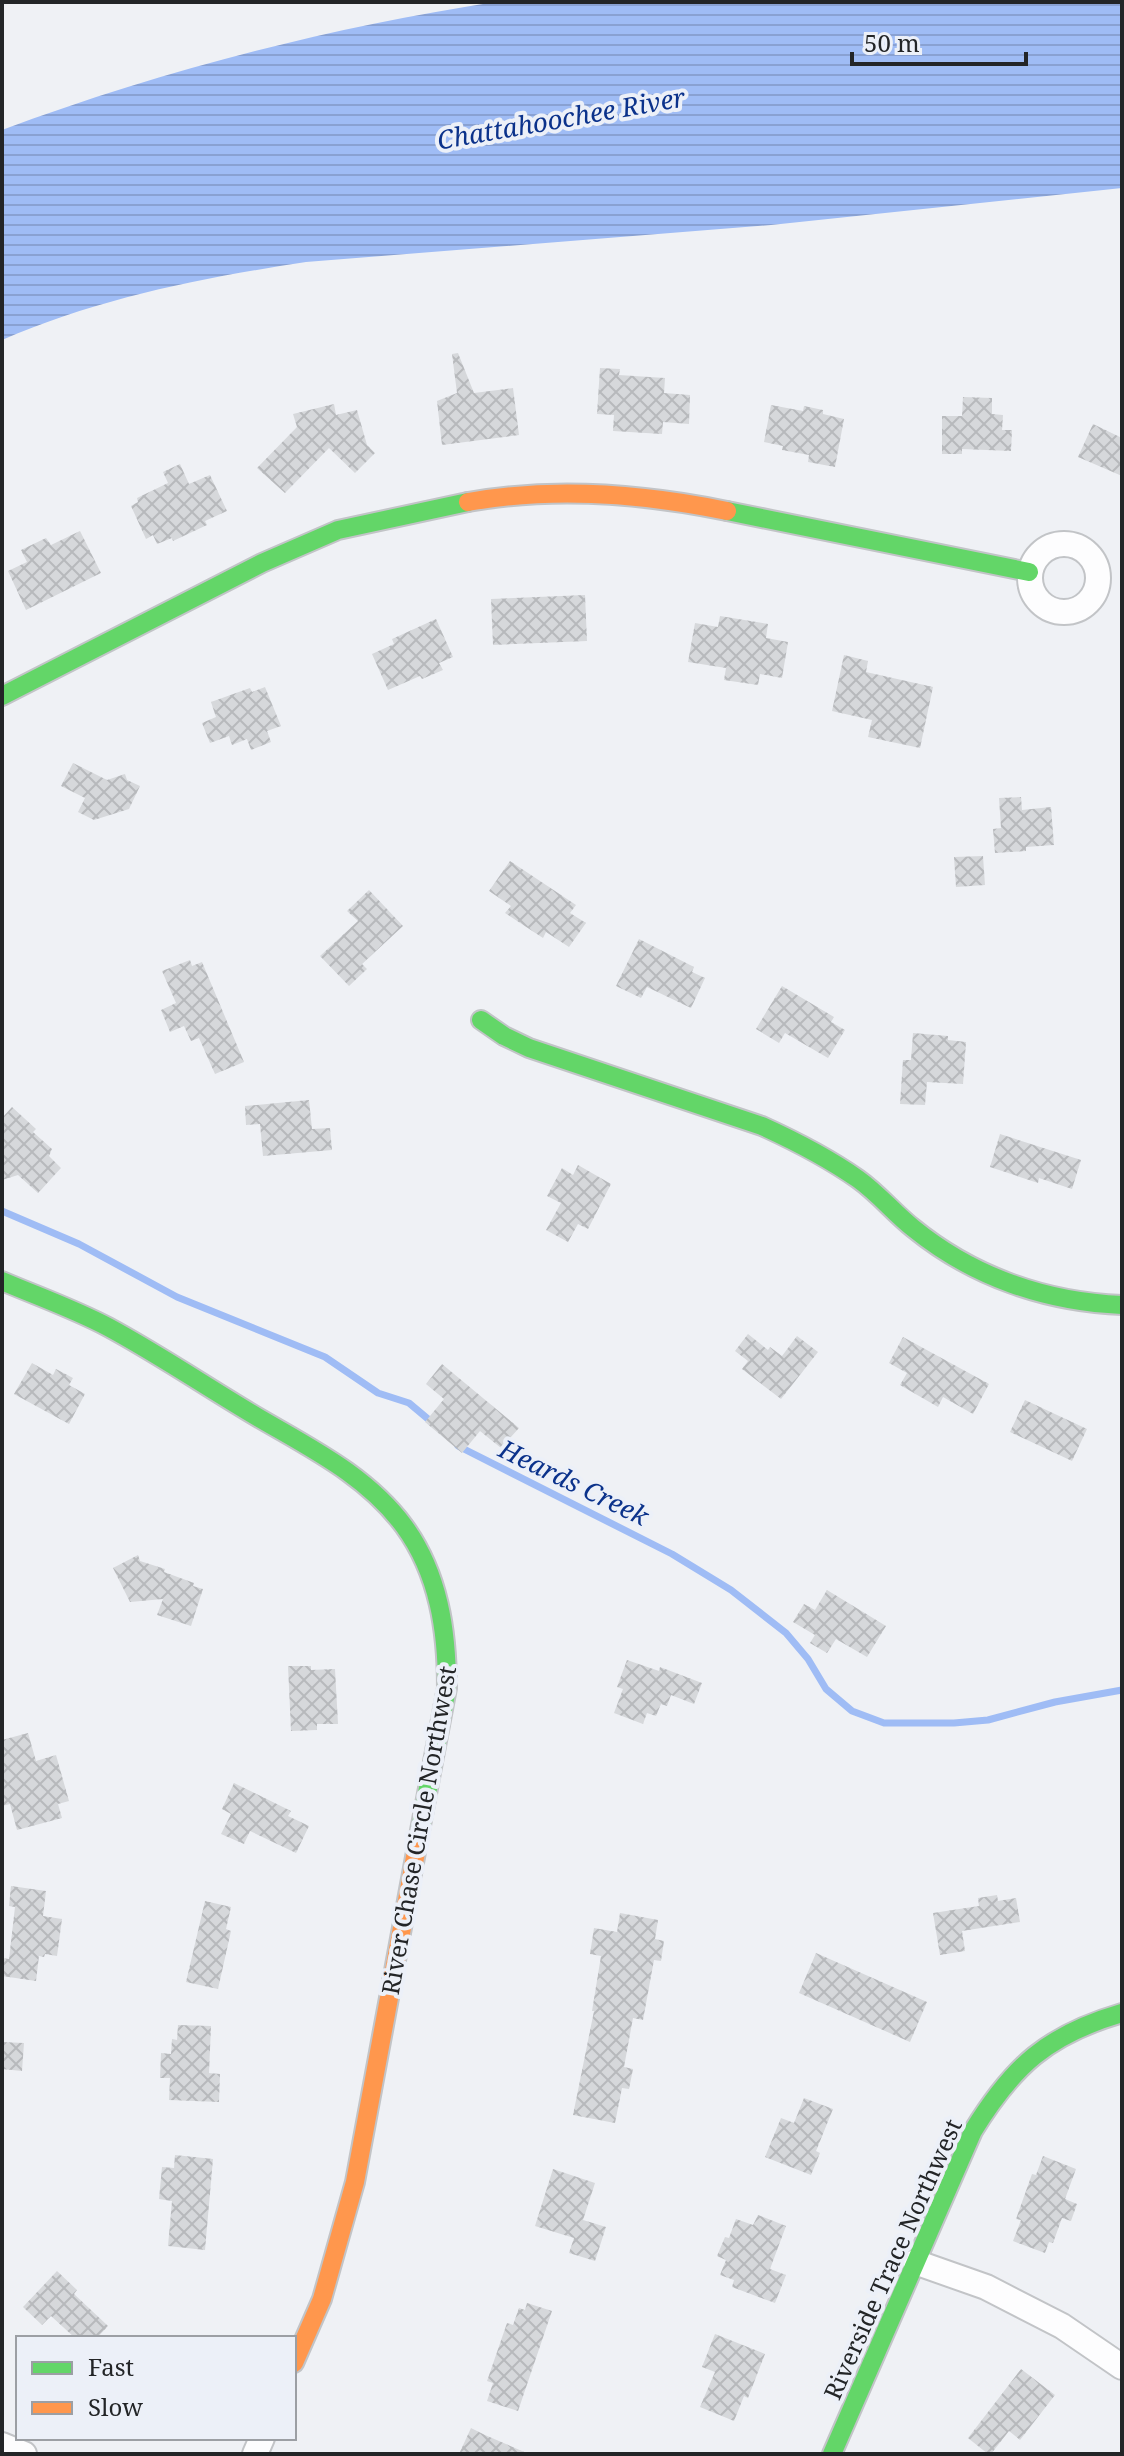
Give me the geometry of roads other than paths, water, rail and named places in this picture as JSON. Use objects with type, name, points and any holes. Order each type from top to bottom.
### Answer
[{"type":"street","points":[[2,696],[262,563],[338,530],[481,500],[551,495],[607,496],[693,504],[1029,572]]},
{"type":"street","points":[[481,1020],[529,1048],[762,1126],[797,1142],[860,1180],[915,1229],[979,1271],[1063,1300],[1104,1306],[1122,1305]]},
{"type":"street","name":"River Chase Circle Northwest","points":[[2,1281],[107,1326],[346,1470],[389,1508],[419,1551],[434,1584],[444,1619],[448,1655],[447,1688],[355,2182],[322,2299],[296,2358]]},
{"type":"street","name":"Riverside Trace Northwest","points":[[832,2454],[973,2131],[1002,2086],[1029,2059],[1057,2039],[1088,2023],[1122,2013]]},
{"type":"street","points":[[915,2262],[999,2293],[1062,2326],[1122,2367]]},
{"type":"street","points":[[2,2445],[24,2454]]},
{"type":"water","name":"Chattahoochee River","points":[[495,2],[1122,2],[1122,188],[771,225],[306,262],[151,291],[76,312],[2,340],[2,130],[122,89],[245,54],[369,25]]},
{"type":"waterway","name":"Heards Creek","points":[[2,1211],[79,1244],[177,1297],[325,1357],[378,1393],[409,1403],[434,1424]]},
{"type":"waterway","name":"Heards Creek","points":[[458,1446],[672,1554],[731,1590],[786,1633],[808,1659],[826,1689],[852,1711],[884,1723],[988,1720],[1055,1702],[1122,1690]]}]
